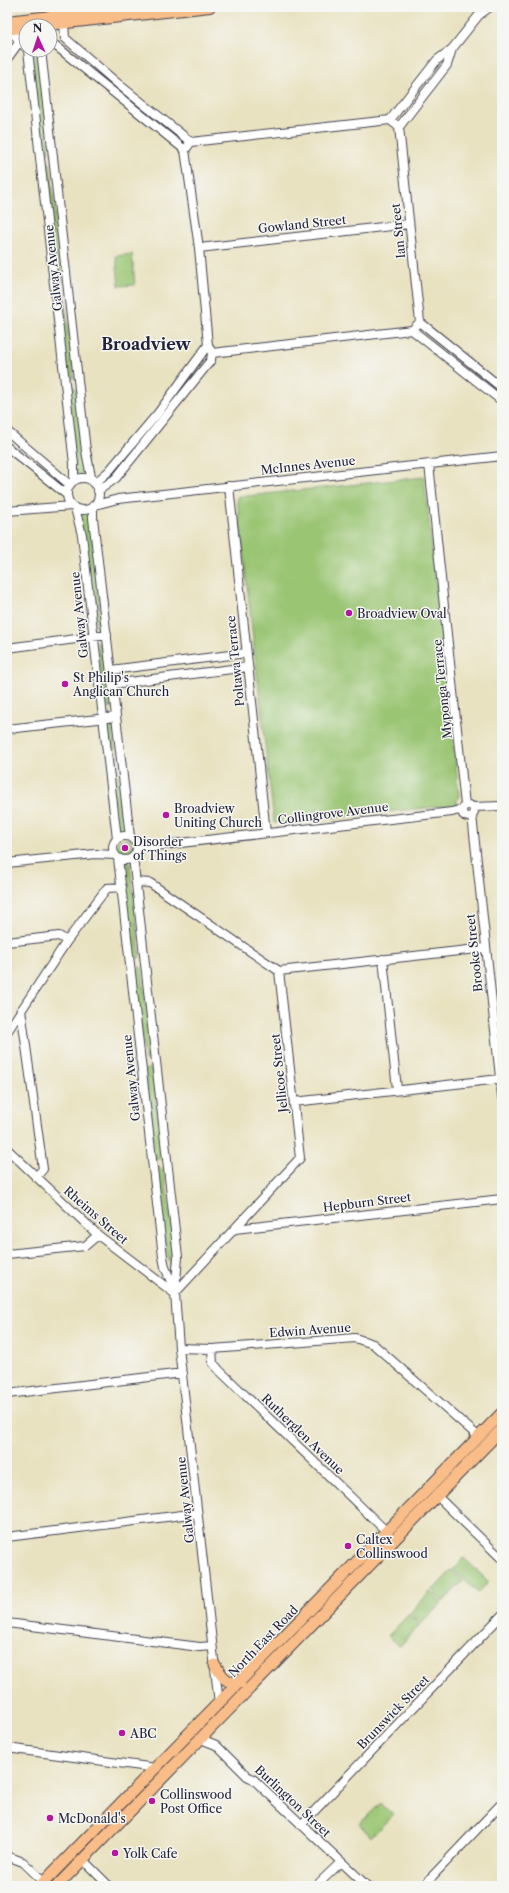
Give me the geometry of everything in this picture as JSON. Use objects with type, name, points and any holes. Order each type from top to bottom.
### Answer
[{"type":"highway","name":"North East Road","points":[[57,1886],[224,1715],[433,1492],[479,1437],[502,1413]]},
{"type":"highway","name":"North East Road","points":[[44,1885],[73,1851],[387,1532],[502,1429]]},
{"type":"highway","points":[[214,1666],[227,1681],[233,1683],[240,1682]]},
{"type":"highway","points":[[219,1704],[224,1715]]},
{"type":"highway","points":[[73,1851],[82,1860]]},
{"type":"main road","points":[[58,19],[130,7]]},
{"type":"main road","points":[[58,23],[210,7]]},
{"type":"main road","points":[[8,27],[18,26]]},
{"type":"street","points":[[390,120],[437,60],[452,49],[479,15],[483,7]]},
{"type":"street","points":[[479,15],[490,7]]},
{"type":"street","points":[[64,23],[65,38],[116,83],[191,142],[390,120],[399,127],[447,65],[452,49]]},
{"type":"street","name":"Galway Avenue","points":[[8,27],[18,39]]},
{"type":"street","points":[[7,59],[18,44]]},
{"type":"street","points":[[58,48],[185,150],[198,248],[208,345],[212,353],[211,360],[199,376],[116,478],[108,490],[114,498]]},
{"type":"street","name":"Galway Avenue","points":[[29,58],[74,464],[72,483]]},
{"type":"street","name":"Galway Avenue","points":[[42,58],[86,451],[96,488]]},
{"type":"street","name":"Ian Street","points":[[399,127],[420,322]]},
{"type":"street","points":[[185,150],[191,142]]},
{"type":"street","name":"Gowland Street","points":[[198,248],[409,224]]},
{"type":"street","points":[[212,353],[412,330],[420,322],[502,388]]},
{"type":"street","points":[[412,330],[502,401]]},
{"type":"street","points":[[7,511],[47,507],[74,507],[84,510],[94,506],[96,488],[158,413],[208,345]]},
{"type":"street","points":[[7,431],[72,483]]},
{"type":"street","points":[[7,447],[67,496],[74,507]]},
{"type":"street","name":"McInnes Avenue","points":[[94,506],[114,498],[502,456]]},
{"type":"street","name":"Myponga Terrace","points":[[429,464],[468,810]]},
{"type":"street","points":[[96,488],[116,478]]},
{"type":"street","points":[[47,507],[57,504],[67,496],[72,483],[83,479],[96,488]]},
{"type":"street","name":"Poltawa Terrace","points":[[229,486],[266,833]]},
{"type":"street","points":[[56,487],[59,497],[57,504]]},
{"type":"street","name":"McInnes Avenue","points":[[96,488],[114,498]]},
{"type":"street","name":"Galway Avenue","points":[[94,506],[93,518],[130,837]]},
{"type":"street","name":"Galway Avenue","points":[[74,507],[82,535],[117,839]]},
{"type":"street","points":[[7,648],[107,635]]},
{"type":"street","points":[[111,670],[246,653]]},
{"type":"street","points":[[113,684],[248,667]]},
{"type":"street","points":[[7,729],[116,717]]},
{"type":"street","name":"Collingrove Avenue","points":[[136,844],[146,847],[502,806]]},
{"type":"street","name":"Brooke Street","points":[[468,810],[472,825],[500,1078]]},
{"type":"street","points":[[7,863],[95,854],[115,854],[127,860],[134,855],[136,844],[130,837],[124,836],[117,839],[115,854]]},
{"type":"street","name":"Collingrove Avenue","points":[[134,855],[146,847]]},
{"type":"street","name":"Galway Avenue","points":[[115,854],[122,886],[163,1257],[165,1267],[175,1293]]},
{"type":"street","name":"Galway Avenue","points":[[134,855],[178,1258],[175,1293],[180,1348],[219,1704]]},
{"type":"street","points":[[136,882],[150,883],[279,971],[486,948]]},
{"type":"street","points":[[7,1032],[67,941],[107,888],[122,886]]},
{"type":"street","points":[[7,942],[59,936],[67,941]]},
{"type":"street","points":[[383,960],[397,1089]]},
{"type":"street","name":"Jellicoe Street","points":[[175,1293],[300,1158],[279,971]]},
{"type":"street","points":[[21,1010],[43,1169],[36,1177]]},
{"type":"street","points":[[294,1102],[500,1078],[502,1096]]},
{"type":"street","name":"Rheims Street","points":[[7,1149],[98,1235],[175,1293]]},
{"type":"street","name":"Hepburn Street","points":[[235,1229],[502,1199]]},
{"type":"street","points":[[7,1254],[85,1246],[98,1235]]},
{"type":"street","name":"Edwin Avenue","points":[[180,1348],[212,1349],[354,1338],[373,1344],[479,1437]]},
{"type":"street","name":"Rutherglen Avenue","points":[[212,1349],[213,1363],[220,1371],[387,1532]]},
{"type":"street","points":[[7,1394],[183,1372]]},
{"type":"street","points":[[433,1492],[502,1559]]},
{"type":"street","points":[[7,1537],[198,1513]]},
{"type":"street","name":"Brunswick Street","points":[[301,1826],[502,1615]]},
{"type":"street","points":[[7,1623],[200,1647],[212,1646]]},
{"type":"street","name":"Burlington Street","points":[[201,1739],[216,1745],[367,1886]]},
{"type":"street","points":[[7,1748],[156,1768]]},
{"type":"street","points":[[423,1886],[502,1803]]},
{"type":"street","points":[[7,1856],[23,1862],[44,1885]]},
{"type":"street","points":[[82,1860],[109,1886]]},
{"type":"street","points":[[316,1886],[341,1862]]},
{"type":"green space","points":[[32,58],[39,58],[49,151],[46,154],[42,153],[33,78]]},
{"type":"green space","points":[[47,162],[50,164],[63,281],[60,283],[57,283],[45,163]]},
{"type":"green space","points":[[132,254],[135,285],[119,286],[116,256]]},
{"type":"green space","points":[[59,298],[65,298],[74,377],[71,379],[68,378]]},
{"type":"green space","points":[[73,387],[76,389],[89,475],[76,476],[69,389]]},
{"type":"green space","points":[[424,477],[459,795],[456,805],[274,823],[237,497]]},
{"type":"green space","points":[[79,513],[90,513],[102,627],[97,628]]},
{"type":"green space","points":[[97,643],[104,643],[112,707],[106,708]]},
{"type":"green space","points":[[112,723],[126,832],[118,833],[107,724]]},
{"type":"green space","points":[[125,839],[131,842],[134,848],[131,854],[125,857],[119,854],[116,848],[119,842]]},
{"type":"green space","points":[[130,863],[140,955],[139,958],[133,958],[121,864]]},
{"type":"green space","points":[[134,968],[142,968],[152,1057],[145,1060]]},
{"type":"green space","points":[[150,1068],[153,1071],[163,1156],[162,1159],[155,1159],[145,1070]]},
{"type":"green space","points":[[156,1169],[164,1169],[169,1205],[173,1250],[173,1261],[171,1268],[166,1249]]},
{"type":"green space","points":[[464,1558],[489,1582],[478,1593],[453,1569]]},
{"type":"green space","points":[[452,1570],[463,1581],[443,1602],[432,1591]]},
{"type":"green space","points":[[430,1592],[442,1603],[421,1624],[410,1613]]},
{"type":"green space","points":[[409,1614],[420,1625],[399,1647],[388,1636]]},
{"type":"green space","points":[[381,1803],[393,1815],[371,1837],[359,1824]]},
{"type":"place","name":"Broadview Oval","points":[[349,613]]},
{"type":"place","name":"St Philip's Anglican Church","points":[[65,684]]},
{"type":"place","name":"Broadview Uniting Church","points":[[166,815]]},
{"type":"place","name":"Disorder of Things","points":[[125,848]]},
{"type":"place","name":"Caltex Collinswood","points":[[348,1546]]},
{"type":"place","name":"ABC","points":[[122,1733]]},
{"type":"place","name":"Collinswood Post Office","points":[[152,1801]]},
{"type":"place","name":"McDonald's","points":[[50,1818]]},
{"type":"place","name":"Yolk Cafe","points":[[115,1853]]},
{"type":"district","name":"Broadview","points":[[146,344]]}]
